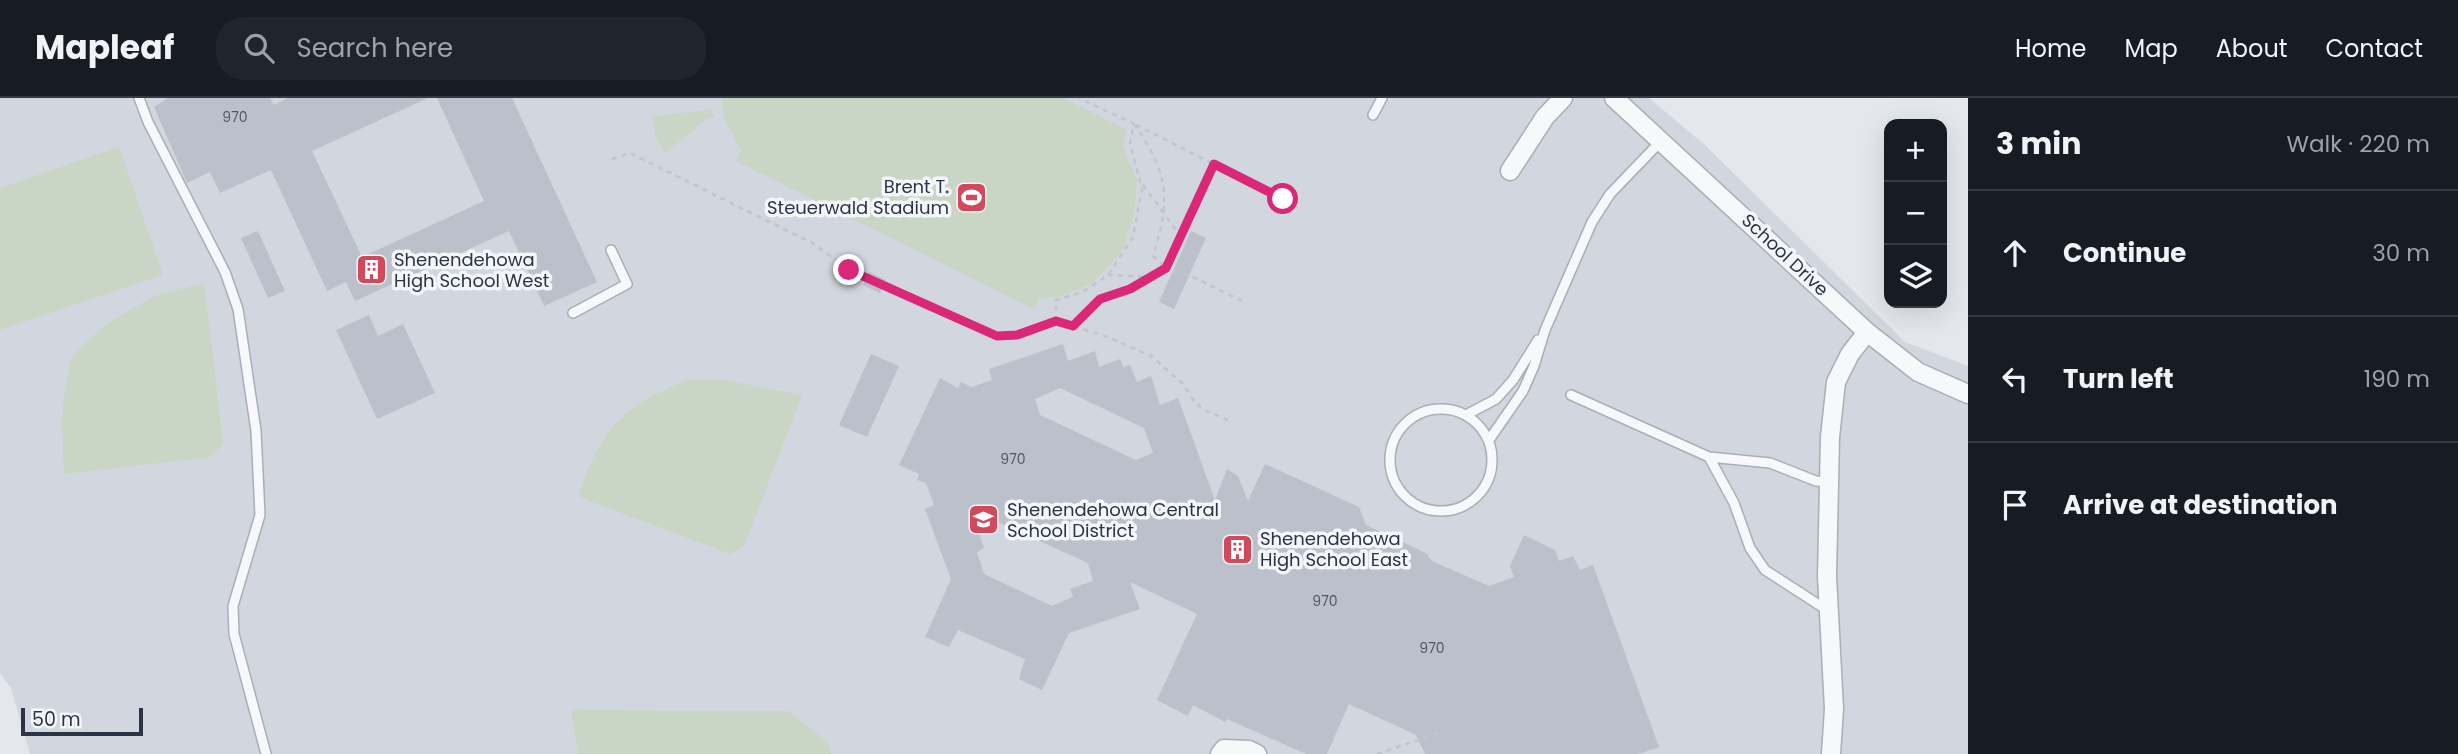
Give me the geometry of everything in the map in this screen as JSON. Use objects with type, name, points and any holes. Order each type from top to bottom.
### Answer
[{"type":"street","points":[[1510,171],[1545,117],[1563,98]]},
{"type":"street","name":"School Drive","points":[[1614,98],[1867,332],[1918,372],[1968,394]]},
{"type":"street","points":[[1831,754],[1834,709],[1827,576],[1830,437],[1836,382],[1850,354],[1867,332]]},
{"type":"street","points":[[1220,754],[1224,749],[1250,750],[1257,754]]},
{"type":"lane","points":[[139,98],[148,122],[225,272],[238,309],[256,431],[260,515],[233,606],[234,634],[266,754]]},
{"type":"lane","points":[[1374,115],[1382,98]]},
{"type":"lane","points":[[1489,440],[1523,391],[1545,330],[1592,222],[1610,194],[1661,141]]},
{"type":"lane","points":[[573,313],[627,284],[611,250]]},
{"type":"lane","points":[[1466,415],[1496,399],[1513,380],[1545,330]]},
{"type":"lane","points":[[1571,396],[1709,457],[1770,463],[1816,481],[1830,482]]},
{"type":"lane","points":[[1449,409],[1466,415],[1479,426],[1489,440],[1492,456],[1484,487],[1473,499],[1459,507],[1427,509],[1412,502],[1401,491],[1393,476],[1390,459],[1393,442],[1402,427],[1415,415],[1432,410],[1449,409]]},
{"type":"lane","points":[[1709,457],[1734,503],[1750,548],[1765,570],[1829,611]]},
{"type":"path","points":[[1079,98],[1283,199]]},
{"type":"path","points":[[1056,321],[1055,300],[1083,292],[1108,275],[1133,237],[1141,200],[1141,183],[1130,144],[1134,124]]},
{"type":"path","points":[[1134,124],[1155,155],[1162,174],[1163,224],[1153,256],[1166,268],[1195,278],[1242,301]]},
{"type":"path","points":[[612,159],[630,153],[812,243],[849,270],[997,336],[1017,335],[1056,321],[1108,337],[1151,356],[1182,383],[1204,410],[1230,421]]},
{"type":"path","points":[[1073,326],[1100,299],[1130,289],[1166,268],[1214,164]]},
{"type":"path","points":[[1141,183],[1180,235]]},
{"type":"path","points":[[1108,275],[1150,277]]},
{"type":"path","points":[[1377,754],[1447,730]]},
{"type":"shaded area","name":"Shenendehowa Central School District","points":[[0,98],[1649,98],[1706,146],[1905,342],[1968,366],[1968,754],[30,754],[11,688],[0,673]]},
{"type":"green space","name":"Brent T. Steuerwald Stadium","points":[[721,98],[1063,98],[1127,130],[1123,146],[1137,180],[1134,214],[1124,248],[1092,284],[1057,297],[1038,299],[1034,309],[736,161],[741,151],[725,119]]},
{"type":"green space","points":[[712,109],[715,117],[705,120],[666,153],[656,138],[652,117]]},
{"type":"green space","points":[[119,147],[163,275],[0,330],[0,188]]},
{"type":"green space","points":[[204,283],[223,443],[211,457],[64,474],[64,394],[72,356],[106,324],[154,296]]},
{"type":"green space","points":[[685,380],[724,380],[802,395],[744,546],[730,554],[579,497],[593,458],[615,424],[642,402]]},
{"type":"green space","points":[[571,710],[788,711],[827,742],[831,754],[578,754]]},
{"type":"building","name":"Shenendehowa High School West","points":[[168,98],[270,98],[274,105],[288,98],[428,98],[312,151],[362,257],[484,201],[437,98],[512,98],[597,282],[544,306],[509,231],[355,301],[346,282],[327,291],[271,170],[220,193],[210,172],[187,183],[154,107]]},
{"type":"building","points":[[258,231],[285,291],[268,298],[241,238]]},
{"type":"building","points":[[1191,231],[1206,238],[1174,309],[1159,302]]},
{"type":"building","points":[[869,272],[886,280],[880,293],[863,285]]},
{"type":"building","points":[[369,315],[378,336],[403,324],[435,393],[377,419],[336,330]]},
{"type":"building","name":"Shenendehowa High School East","points":[[1063,344],[1068,361],[1095,351],[1099,367],[1120,359],[1123,367],[1130,365],[1137,382],[1151,376],[1160,405],[1178,398],[1215,500],[1227,469],[1238,476],[1248,501],[1265,464],[1359,507],[1366,525],[1426,553],[1432,561],[1489,586],[1514,577],[1510,566],[1524,535],[1555,550],[1559,561],[1573,556],[1580,570],[1593,565],[1659,747],[1638,754],[1425,754],[1416,735],[1349,704],[1327,754],[1306,754],[1227,719],[1225,722],[1193,705],[1188,716],[1157,700],[1197,614],[1130,582],[1140,609],[1069,633],[1042,690],[1019,679],[1025,659],[958,630],[949,647],[925,637],[951,579],[925,509],[934,505],[926,483],[917,480],[919,474],[899,465],[940,378],[958,388],[961,382],[972,387],[992,380],[989,369]],"holes":[[[1060,388],[1144,428],[1153,453],[1136,460],[1040,415],[1035,399]],[[971,510],[1088,563],[1093,581],[1070,589],[1073,597],[1052,606],[984,574],[977,552],[984,548]]]},
{"type":"building","points":[[871,354],[899,366],[867,437],[839,425]]},
{"type":"place","name":"Brent T. Steuerwald Stadium","points":[[972,197]]},
{"type":"place","name":"Shenendehowa High School West","points":[[371,270]]},
{"type":"place","name":"Shenendehowa Central School District","points":[[984,520]]},
{"type":"place","name":"Shenendehowa High School East","points":[[1237,549]]},
{"type":"route","points":[[849,270],[997,336],[1017,335],[1056,321],[1073,326],[1100,299],[1130,289],[1166,268],[1214,164],[1283,199]]}]
